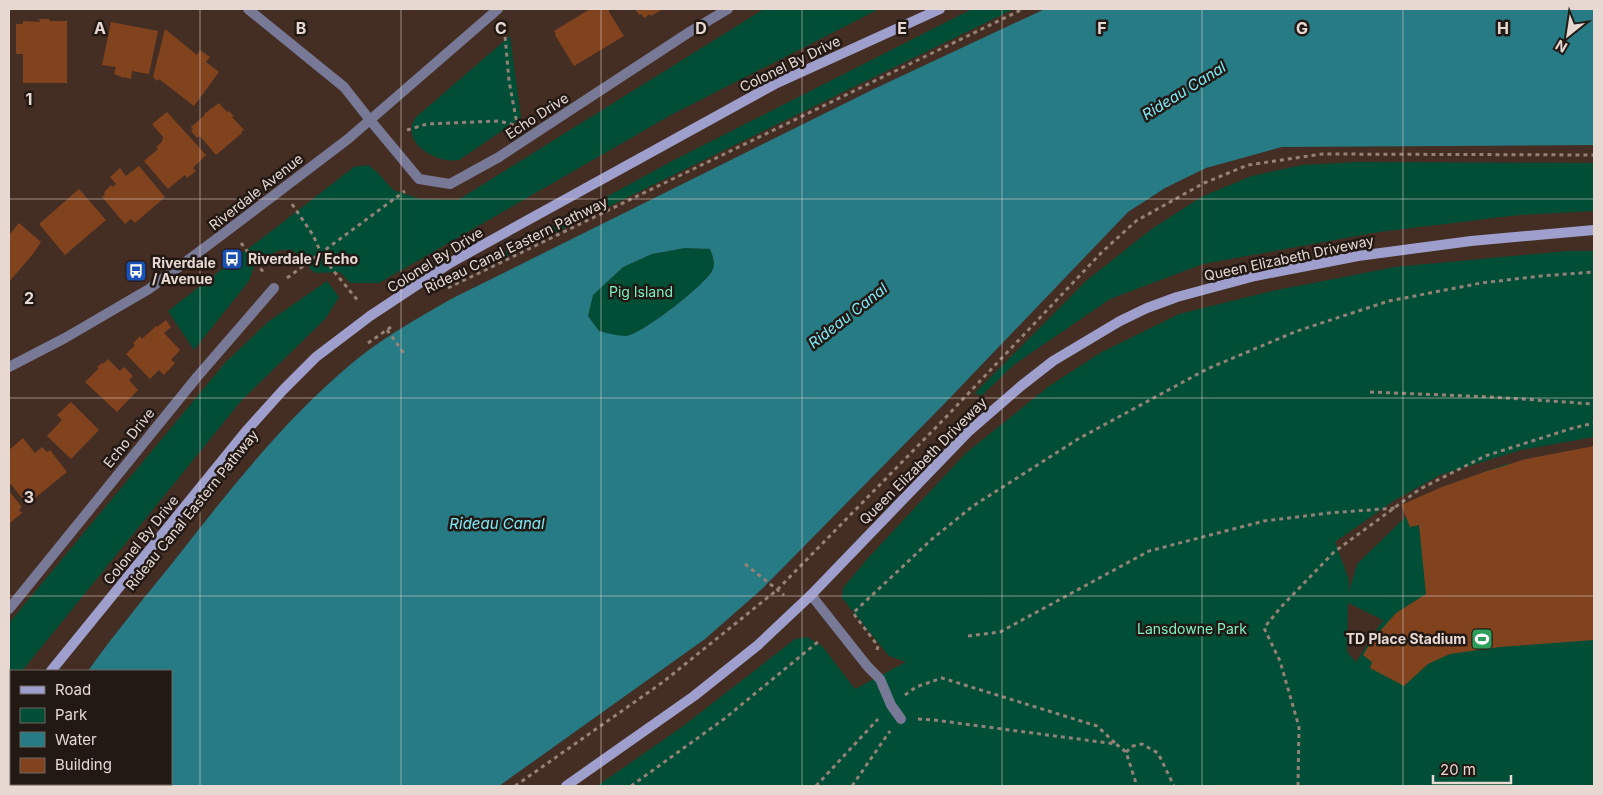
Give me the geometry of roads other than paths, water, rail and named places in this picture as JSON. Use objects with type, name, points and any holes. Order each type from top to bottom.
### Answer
[{"type":"main road","name":"Colonel By Drive","points":[[52,670],[247,430],[283,390],[316,358],[370,316],[450,263],[775,84],[940,9]]},
{"type":"main road","name":"Queen Elizabeth Driveway","points":[[566,786],[658,722],[758,645],[810,595],[968,432],[1053,361],[1120,321],[1176,297],[1254,276],[1358,256],[1470,241],[1594,230]]},
{"type":"street","points":[[248,9],[344,87],[370,120]]},
{"type":"street","name":"Echo Drive","points":[[370,120],[419,179],[450,184],[499,157],[691,31],[728,9]]},
{"type":"street","name":"Riverdale Avenue","points":[[9,367],[65,338],[149,289],[232,228],[370,120],[495,12]]},
{"type":"street","name":"Echo Drive","points":[[9,609],[197,377],[274,288]]},
{"type":"street","points":[[810,595],[868,667],[880,679],[891,704],[901,719]]},
{"type":"water","name":"Rideau Canal","points":[[1045,9],[1594,9],[1594,145],[1282,147],[1206,168],[1165,188],[1128,212],[946,402],[762,589],[705,639],[499,786],[9,786],[10,774],[10,785],[172,785],[172,670],[89,670],[215,509],[303,409],[326,386],[363,355],[388,337],[453,298],[876,88]],"holes":[[[685,248],[710,249],[714,260],[712,271],[698,287],[658,319],[634,333],[623,336],[599,331],[588,316],[593,295],[623,267],[652,254]]]},
{"type":"place","name":"Riverdale / Echo","points":[[232,259]]},
{"type":"place","name":"Riverdale / Avenue","points":[[136,271]]},
{"type":"place","name":"TD Place Stadium","points":[[1482,639]]},
{"type":"park label","name":"Pig Island","points":[[641,292]]},
{"type":"park label","name":"Lansdowne Park","points":[[1192,629]]}]
